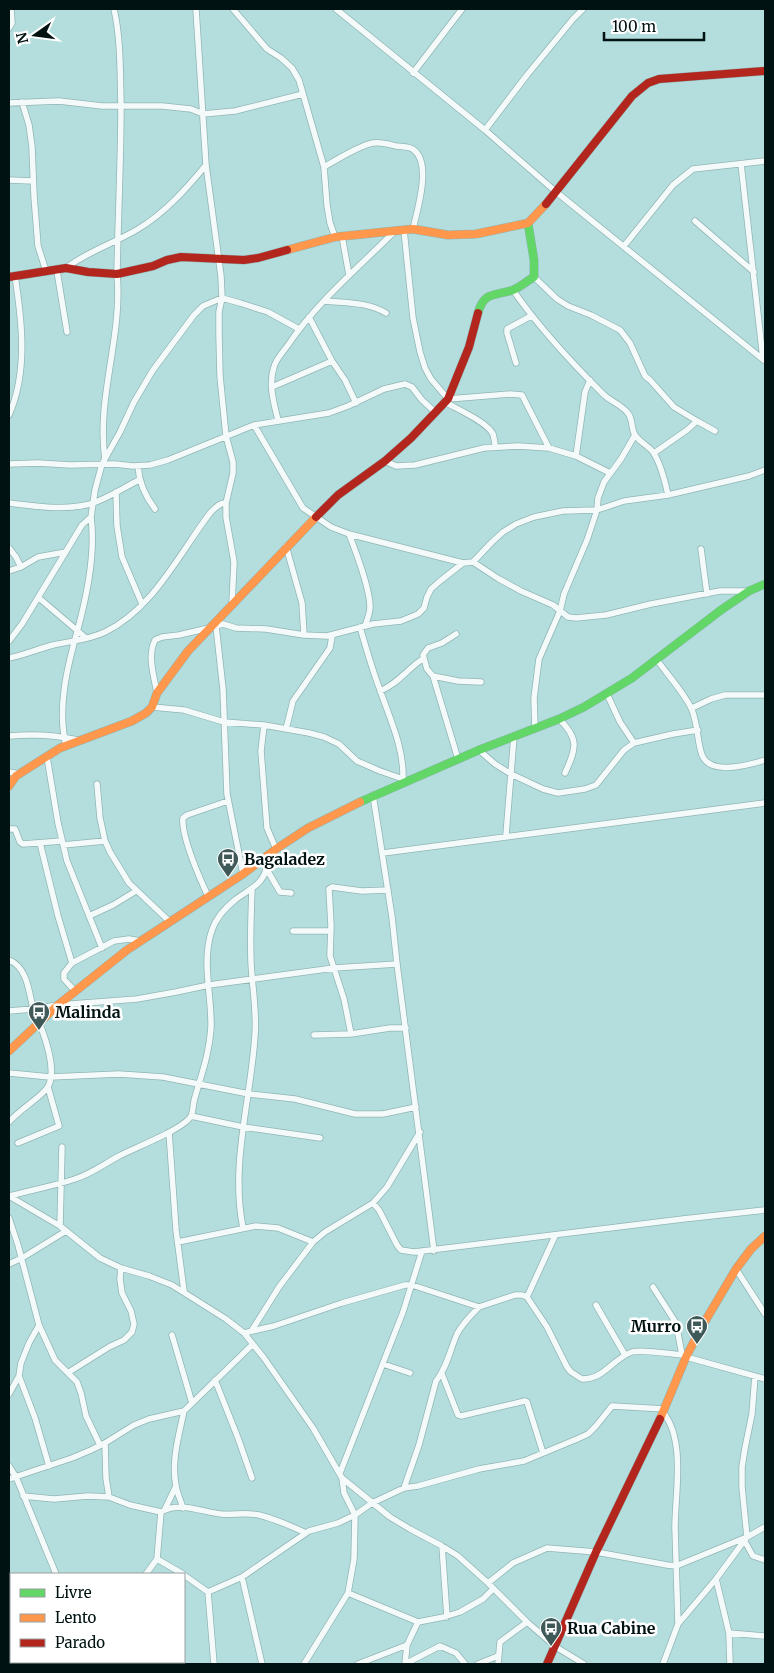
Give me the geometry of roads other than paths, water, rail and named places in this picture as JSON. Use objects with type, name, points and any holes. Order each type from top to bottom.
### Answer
[{"type":"street","points":[[9,28],[12,24],[12,9]]},
{"type":"street","points":[[66,746],[63,694],[90,569],[91,517],[103,462],[104,428],[115,338],[121,153],[121,63],[118,27],[114,9]]},
{"type":"street","points":[[196,9],[203,132],[221,276],[222,298],[219,312],[220,363],[226,436],[232,454],[233,473],[226,503],[227,526],[234,562],[232,603]]},
{"type":"street","points":[[233,9],[267,48],[292,68],[300,80],[324,167],[330,223],[339,237],[349,275]]},
{"type":"street","points":[[336,9],[345,11],[413,73],[485,130],[555,192],[764,360]]},
{"type":"street","points":[[413,73],[462,9]]},
{"type":"street","points":[[485,130],[573,18],[583,9]]},
{"type":"street","points":[[9,415],[18,384],[21,357],[21,329],[12,277],[66,268],[117,274],[153,266],[181,257],[244,260],[339,237],[395,230],[413,229],[448,235],[460,235],[476,234],[528,223],[632,96],[648,83],[659,79],[765,71]]},
{"type":"street","points":[[9,102],[59,101],[102,106],[169,107],[191,109],[203,114],[235,111],[303,94]]},
{"type":"street","points":[[22,102],[29,125],[38,246],[46,272]]},
{"type":"street","points":[[324,167],[372,143],[408,147],[414,150],[421,161],[422,191],[413,229]]},
{"type":"street","points":[[624,246],[673,185],[687,172],[698,168],[765,161]]},
{"type":"street","points":[[66,268],[76,260],[139,229],[159,214],[188,186],[206,164]]},
{"type":"street","points":[[741,164],[764,360]]},
{"type":"street","points":[[9,180],[33,181]]},
{"type":"street","points":[[695,221],[754,272]]},
{"type":"street","points":[[528,223],[534,260],[534,277],[557,299],[568,306],[592,315],[620,330],[630,343],[645,376],[674,407],[715,431]]},
{"type":"street","points":[[278,420],[272,387],[275,365],[299,328],[395,230]]},
{"type":"street","points":[[404,230],[413,318],[425,368],[446,401],[488,429],[494,437],[495,446]]},
{"type":"street","points":[[57,270],[67,332]]},
{"type":"street","points":[[9,786],[20,774],[66,746],[132,721],[146,713],[152,707],[157,693],[188,651],[286,546],[338,495],[386,461],[446,401],[469,347],[483,299],[490,295],[513,290],[534,277]]},
{"type":"street","points":[[513,290],[531,316],[562,352],[606,396],[630,415],[635,435],[654,453],[668,495]]},
{"type":"street","points":[[103,462],[153,370],[194,315],[203,306],[222,298],[257,307],[299,328]]},
{"type":"street","points":[[325,301],[369,305],[386,313]]},
{"type":"street","points":[[516,363],[507,330],[531,316]]},
{"type":"street","points":[[309,317],[332,361],[341,372],[356,403]]},
{"type":"street","points":[[272,387],[332,361]]},
{"type":"street","points":[[576,456],[585,392],[590,380]]},
{"type":"street","points":[[9,464],[84,465],[103,462],[138,466],[150,465],[168,460],[254,425],[329,413],[356,403],[384,389],[408,384],[436,413]]},
{"type":"street","points":[[446,401],[510,394],[522,395],[549,448]]},
{"type":"street","points":[[654,453],[696,421]]},
{"type":"street","points":[[254,425],[304,508],[331,527],[348,534],[463,563],[473,562],[521,591],[543,600],[568,617],[587,618],[720,590],[749,591]]},
{"type":"street","points":[[535,728],[534,698],[539,659],[587,540],[604,482],[621,459],[635,435]]},
{"type":"street","points":[[386,461],[396,466],[416,465],[495,446],[518,446],[549,448],[576,456],[610,473]]},
{"type":"street","points":[[138,466],[139,480],[148,501],[155,510]]},
{"type":"street","points":[[473,562],[492,542],[516,524],[550,513],[597,510],[624,501],[668,495],[749,476],[765,470]]},
{"type":"street","points":[[9,503],[42,507],[62,507],[93,503],[139,480]]},
{"type":"street","points":[[116,492],[117,526],[122,557],[142,604]]},
{"type":"street","points":[[9,658],[104,633],[119,625],[142,604],[165,576],[210,513],[217,506],[226,503]]},
{"type":"street","points":[[9,641],[39,598],[82,525],[91,517]]},
{"type":"street","points":[[348,534],[360,565],[370,601],[370,612],[362,626],[380,691],[397,737],[404,781]]},
{"type":"street","points":[[286,546],[302,603],[304,635]]},
{"type":"street","points":[[9,548],[21,566]]},
{"type":"street","points":[[701,549],[707,594]]},
{"type":"street","points":[[9,571],[38,557],[66,552]]},
{"type":"street","points":[[157,693],[152,668],[151,648],[155,640],[162,637],[179,635],[223,624],[236,628],[266,628],[304,635],[332,636],[362,626],[401,621],[418,614],[424,608],[431,589],[463,563]]},
{"type":"street","points":[[9,1051],[58,1005],[140,941],[308,828],[404,781],[559,719],[607,694],[657,660],[721,610],[749,591],[765,584]]},
{"type":"street","points":[[39,598],[86,638]]},
{"type":"street","points":[[213,626],[223,689],[228,800],[242,874]]},
{"type":"street","points":[[456,634],[442,643],[428,648],[424,651],[424,658],[428,670],[433,676],[458,759]]},
{"type":"street","points":[[286,729],[293,701],[330,648],[332,636]]},
{"type":"street","points":[[380,691],[390,687],[411,667],[424,658]]},
{"type":"street","points":[[657,660],[692,708],[702,753],[708,763],[714,767],[749,765],[765,760]]},
{"type":"street","points":[[433,676],[481,682]]},
{"type":"street","points":[[607,694],[620,722],[634,743]]},
{"type":"street","points":[[692,708],[712,698],[725,695],[765,695]]},
{"type":"street","points":[[152,707],[184,710],[224,722],[264,725],[324,737],[339,744],[357,761],[404,781]]},
{"type":"street","points":[[559,719],[566,726],[575,743],[574,753],[565,773]]},
{"type":"street","points":[[264,725],[261,751],[267,828],[276,849]]},
{"type":"street","points":[[479,750],[511,774],[551,792],[568,792],[593,787],[600,781],[624,750],[634,743],[698,730]]},
{"type":"street","points":[[9,736],[64,737],[78,740]]},
{"type":"street","points":[[506,836],[514,736]]},
{"type":"street","points":[[46,757],[67,861],[102,948]]},
{"type":"street","points":[[9,772],[20,774]]},
{"type":"street","points":[[97,784],[100,818],[105,840],[129,883],[169,921]]},
{"type":"street","points":[[374,796],[420,1132],[434,1251]]},
{"type":"street","points":[[208,896],[187,845],[183,818],[228,800]]},
{"type":"street","points":[[383,853],[765,803]]},
{"type":"street","points":[[9,828],[15,829],[20,842],[23,844],[105,840]]},
{"type":"street","points":[[40,843],[72,964]]},
{"type":"street","points":[[265,858],[266,868],[280,892],[291,893]]},
{"type":"street","points":[[9,1196],[88,1174],[119,1156],[178,1127],[191,1116],[207,1059],[210,1036],[208,953],[212,928],[220,915],[236,898],[252,889],[263,876],[266,868]]},
{"type":"street","points":[[352,1034],[344,999],[330,956],[329,888],[362,891],[388,890]]},
{"type":"street","points":[[243,1228],[239,1193],[240,1151],[256,1031],[251,962],[252,889]]},
{"type":"street","points":[[89,916],[113,905],[136,891]]},
{"type":"street","points":[[293,931],[331,931]]},
{"type":"street","points":[[75,991],[64,979],[64,973],[72,964],[114,942],[121,940],[140,941]]},
{"type":"street","points":[[9,960],[17,963],[22,969],[33,1009]]},
{"type":"street","points":[[9,1011],[137,999],[209,985],[334,968],[397,964]]},
{"type":"street","points":[[18,1143],[59,1126],[48,1087],[50,1060],[48,1044],[39,1022]]},
{"type":"street","points":[[314,1035],[352,1034],[390,1028],[406,1028]]},
{"type":"street","points":[[9,1073],[50,1077],[119,1074],[163,1078],[249,1094],[294,1099],[355,1114],[383,1114],[416,1107]]},
{"type":"street","points":[[9,1122],[48,1087]]},
{"type":"street","points":[[191,1116],[243,1127],[320,1138]]},
{"type":"street","points":[[169,1132],[184,1291]]},
{"type":"street","points":[[252,1330],[279,1287],[313,1242],[325,1232],[373,1203],[387,1187],[420,1132]]},
{"type":"street","points":[[60,1226],[62,1147]]},
{"type":"street","points":[[9,1196],[60,1226],[100,1258],[121,1268],[149,1276],[184,1291],[244,1333],[313,1428],[341,1475],[372,1503],[410,1529],[458,1556],[527,1622],[556,1646],[584,1664]]},
{"type":"street","points":[[373,1203],[379,1210],[401,1250],[414,1252],[765,1210]]},
{"type":"street","points":[[9,1218],[22,1258],[39,1324],[55,1360],[77,1382],[82,1393],[86,1416],[103,1444],[109,1497]]},
{"type":"street","points":[[178,1242],[256,1226],[278,1228],[313,1242]]},
{"type":"street","points":[[9,1264],[66,1231]]},
{"type":"street","points":[[527,1297],[540,1273],[555,1236]]},
{"type":"street","points":[[547,1664],[596,1552],[664,1410],[684,1356],[736,1269],[751,1249],[765,1236]]},
{"type":"street","points":[[304,1664],[348,1593],[354,1559],[355,1516],[344,1493],[341,1475],[412,1285],[422,1251]]},
{"type":"street","points":[[69,1372],[124,1340],[132,1332],[134,1324],[131,1312],[122,1293],[121,1268]]},
{"type":"street","points":[[736,1269],[765,1314]]},
{"type":"street","points":[[244,1333],[274,1326],[396,1286],[412,1285],[479,1307]]},
{"type":"street","points":[[653,1287],[676,1323],[684,1356]]},
{"type":"street","points":[[404,1488],[419,1445],[436,1381],[442,1374],[462,1325],[479,1307],[515,1294],[527,1297],[548,1327],[567,1367],[575,1376],[582,1379],[598,1376],[626,1355],[637,1350],[684,1356],[765,1378]]},
{"type":"street","points":[[596,1305],[626,1355]]},
{"type":"street","points":[[9,1394],[19,1376],[21,1363],[29,1342],[39,1324]]},
{"type":"street","points":[[172,1335],[192,1403]]},
{"type":"street","points":[[183,1508],[176,1486],[176,1451],[184,1412],[253,1344]]},
{"type":"street","points":[[383,1364],[410,1373]]},
{"type":"street","points":[[442,1374],[458,1415],[461,1416],[527,1402],[543,1453]]},
{"type":"street","points":[[19,1376],[35,1418],[49,1466]]},
{"type":"street","points":[[755,1376],[752,1414],[744,1448],[742,1487],[746,1538],[754,1556],[765,1560]]},
{"type":"street","points":[[215,1380],[252,1478]]},
{"type":"street","points":[[208,1592],[242,1577],[306,1534],[355,1516],[372,1503],[404,1488],[479,1469],[511,1464],[543,1453],[588,1434],[612,1406],[664,1410]]},
{"type":"street","points":[[664,1410],[671,1424],[677,1456],[676,1566],[678,1624]]},
{"type":"street","points":[[9,1479],[72,1458],[103,1444],[134,1425],[149,1419],[184,1412]]},
{"type":"street","points":[[9,1466],[16,1477],[56,1573]]},
{"type":"street","points":[[147,1573],[157,1559],[163,1510],[176,1486]]},
{"type":"street","points":[[23,1496],[54,1499],[85,1496],[109,1497],[130,1504],[163,1510],[194,1508],[223,1514],[256,1514],[282,1522],[306,1534]]},
{"type":"street","points":[[488,1583],[513,1563],[547,1548],[596,1552],[676,1566],[746,1538],[765,1526]]},
{"type":"street","points":[[663,1664],[678,1624],[716,1579],[746,1538]]},
{"type":"street","points":[[442,1546],[447,1617]]},
{"type":"street","points":[[157,1559],[180,1573]]},
{"type":"street","points":[[185,1576],[208,1592]]},
{"type":"street","points":[[242,1577],[262,1664]]},
{"type":"street","points":[[716,1579],[729,1633],[730,1664]]},
{"type":"street","points":[[348,1593],[418,1622],[447,1617],[472,1607],[493,1589]]},
{"type":"street","points":[[208,1592],[214,1664]]},
{"type":"street","points":[[418,1622],[406,1645],[405,1664],[440,1646],[456,1653],[465,1664]]},
{"type":"street","points":[[498,1664],[500,1642],[527,1622]]},
{"type":"street","points":[[729,1633],[765,1636]]},
{"type":"street","points":[[358,1664],[406,1645]]},
{"type":"street","points":[[478,1664],[498,1656]]},
{"type":"place","name":"Bagaladez","points":[[228,878]]},
{"type":"place","name":"Malinda","points":[[39,1031]]},
{"type":"place","name":"Murro","points":[[697,1345]]},
{"type":"place","name":"Rua Cabine","points":[[551,1647]]}]
